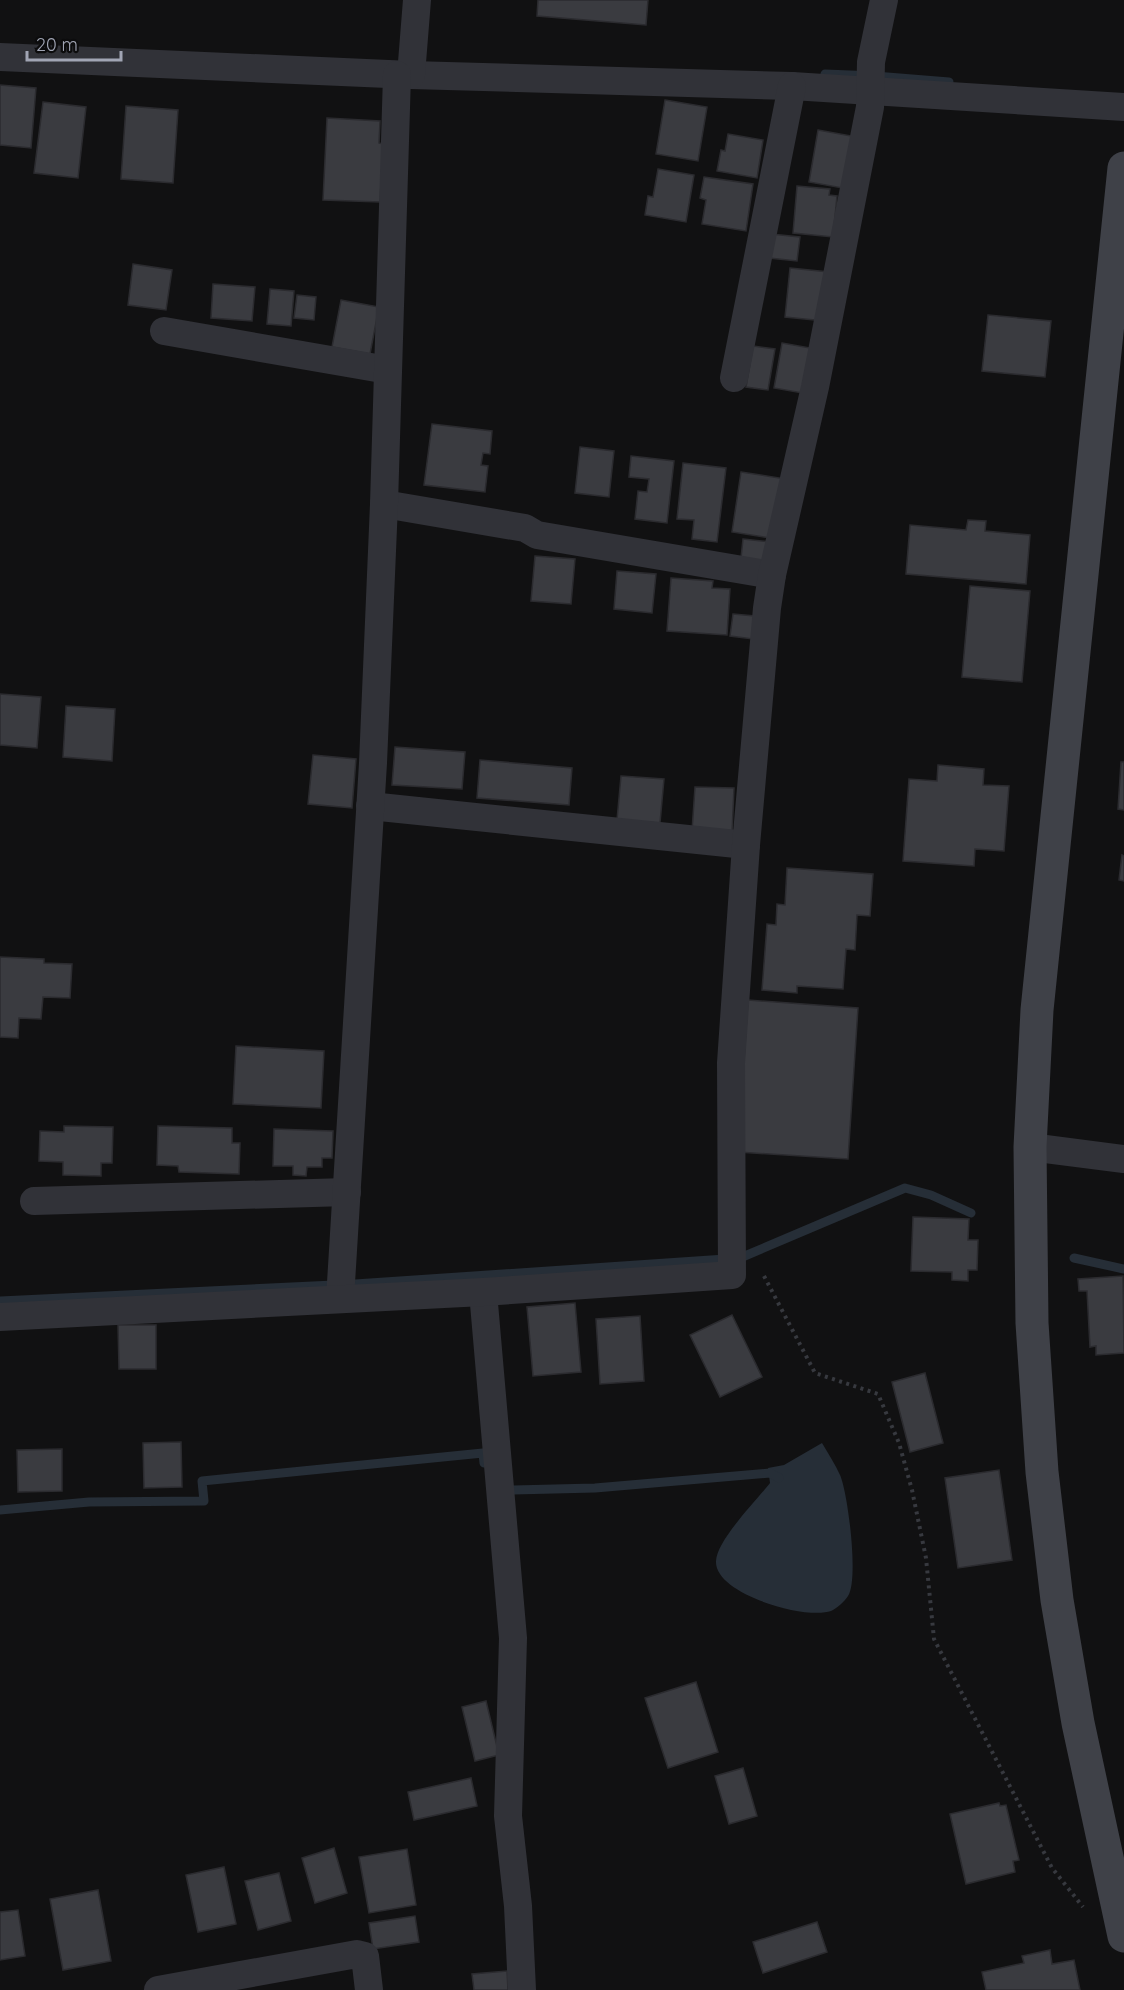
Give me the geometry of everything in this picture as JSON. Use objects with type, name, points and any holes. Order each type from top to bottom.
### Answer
[{"type":"street","points":[[341,1290],[370,806],[388,370],[404,75],[417,0]]},
{"type":"street","points":[[0,1317],[341,1290],[483,1292],[732,1265],[731,1063],[746,845],[767,608],[772,575],[817,376],[870,107],[870,79],[877,24],[884,0]]},
{"type":"street","points":[[0,57],[404,75],[792,86],[870,79],[1124,107]]},
{"type":"street","points":[[734,378],[792,86]]},
{"type":"street","points":[[1124,168],[1037,1010],[1030,1147],[1032,1323],[1042,1472],[1057,1600],[1078,1724],[1124,1936]]},
{"type":"street","points":[[165,331],[388,370]]},
{"type":"street","points":[[384,504],[525,528],[537,535],[772,575]]},
{"type":"street","points":[[370,806],[746,845]]},
{"type":"street","points":[[1030,1147],[1124,1159]]},
{"type":"street","points":[[34,1201],[347,1192]]},
{"type":"street","points":[[483,1292],[513,1638],[508,1816],[518,1906],[522,1990]]},
{"type":"street","points":[[158,1990],[357,1954],[365,1956],[369,1990]]},
{"type":"path","points":[[732,1265],[760,1269],[815,1373],[878,1394],[899,1443],[912,1491],[926,1558],[934,1639],[1052,1868],[1084,1908]]},
{"type":"shaded area","points":[[822,1443],[843,1485],[851,1536],[853,1573],[848,1596],[840,1605],[831,1611],[802,1612],[763,1602],[745,1594],[729,1584],[719,1573],[716,1561],[723,1542],[770,1483],[768,1468],[784,1465]]},
{"type":"building","points":[[538,0],[648,0],[646,25],[537,16]]},
{"type":"building","points":[[0,85],[36,88],[31,148],[0,145]]},
{"type":"building","points":[[665,100],[707,107],[698,161],[656,154]]},
{"type":"building","points":[[43,102],[86,107],[78,178],[34,173]]},
{"type":"building","points":[[126,106],[178,110],[173,183],[121,179]]},
{"type":"building","points":[[327,118],[380,121],[379,143],[383,144],[380,202],[323,200]]},
{"type":"building","points":[[818,130],[857,137],[848,189],[809,182]]},
{"type":"building","points":[[728,134],[763,140],[757,178],[717,171],[721,150],[725,151]]},
{"type":"building","points":[[658,169],[694,175],[686,222],[645,215],[648,196],[653,197]]},
{"type":"building","points":[[704,177],[753,184],[746,231],[702,224],[706,200],[700,198]]},
{"type":"building","points":[[797,186],[830,189],[829,195],[837,196],[833,237],[793,233]]},
{"type":"building","points":[[771,234],[800,237],[797,261],[769,258]]},
{"type":"building","points":[[133,264],[172,270],[166,310],[128,305]]},
{"type":"building","points":[[790,268],[829,272],[824,321],[785,317]]},
{"type":"building","points":[[213,284],[255,287],[252,321],[211,318]]},
{"type":"building","points":[[270,289],[294,291],[291,326],[267,324]]},
{"type":"building","points":[[297,295],[316,297],[314,320],[294,318]]},
{"type":"building","points":[[341,300],[379,307],[370,354],[332,347]]},
{"type":"building","points":[[988,315],[1051,321],[1045,377],[982,371]]},
{"type":"building","points":[[782,343],[816,349],[808,394],[774,388]]},
{"type":"building","points":[[753,346],[775,349],[768,390],[746,387]]},
{"type":"building","points":[[432,424],[492,431],[490,454],[483,453],[481,465],[488,466],[485,492],[424,485]]},
{"type":"building","points":[[580,447],[614,451],[609,497],[575,493]]},
{"type":"building","points":[[631,456],[674,461],[667,523],[635,519],[638,491],[647,492],[649,479],[629,477]]},
{"type":"building","points":[[683,463],[726,468],[717,542],[692,539],[694,520],[677,519]]},
{"type":"building","points":[[741,472],[786,479],[776,539],[732,532]]},
{"type":"building","points":[[968,520],[986,521],[985,531],[1030,535],[1026,584],[906,574],[910,525],[966,530]]},
{"type":"building","points":[[743,539],[770,542],[763,566],[741,558]]},
{"type":"building","points":[[535,556],[575,559],[571,604],[531,601]]},
{"type":"building","points":[[617,571],[656,574],[652,613],[614,609]]},
{"type":"building","points":[[671,578],[713,581],[712,588],[730,589],[727,635],[667,631]]},
{"type":"building","points":[[970,586],[1030,591],[1022,682],[962,677]]},
{"type":"building","points":[[733,614],[755,616],[753,639],[730,636]]},
{"type":"building","points":[[0,694],[41,697],[37,748],[0,745]]},
{"type":"building","points":[[66,706],[115,709],[112,761],[63,757]]},
{"type":"building","points":[[395,747],[465,752],[462,789],[392,785]]},
{"type":"building","points":[[313,755],[356,759],[352,808],[308,804]]},
{"type":"building","points":[[480,760],[572,768],[569,805],[477,798]]},
{"type":"building","points":[[1121,762],[1124,762],[1124,810],[1118,809]]},
{"type":"building","points":[[938,765],[984,769],[983,785],[1009,786],[1004,851],[975,849],[974,866],[903,861],[909,779],[937,781]]},
{"type":"building","points":[[621,776],[664,779],[660,823],[617,820]]},
{"type":"building","points":[[695,787],[734,788],[732,833],[692,831]]},
{"type":"building","points":[[1122,855],[1124,856],[1124,881],[1119,880]]},
{"type":"building","points":[[787,868],[873,874],[870,916],[857,915],[855,950],[846,949],[843,989],[797,986],[797,993],[762,990],[767,924],[776,925],[777,904],[785,905]]},
{"type":"building","points":[[0,957],[44,959],[44,963],[72,964],[70,998],[43,997],[41,1019],[19,1018],[18,1038],[0,1037]]},
{"type":"building","points":[[748,1000],[858,1008],[848,1159],[738,1152]]},
{"type":"building","points":[[236,1046],[324,1051],[321,1108],[233,1104]]},
{"type":"building","points":[[64,1126],[113,1127],[112,1163],[101,1163],[101,1176],[63,1175],[63,1162],[39,1161],[40,1131],[64,1132]]},
{"type":"building","points":[[158,1126],[232,1128],[232,1143],[240,1143],[239,1174],[179,1172],[178,1166],[157,1165]]},
{"type":"building","points":[[274,1129],[333,1131],[332,1158],[322,1158],[322,1167],[307,1167],[306,1176],[293,1175],[293,1166],[273,1166]]},
{"type":"building","points":[[913,1217],[969,1219],[968,1240],[978,1240],[977,1270],[968,1270],[968,1281],[952,1280],[952,1272],[911,1271]]},
{"type":"building","points":[[1123,1276],[1124,1353],[1096,1355],[1096,1346],[1090,1347],[1087,1291],[1079,1291],[1078,1279]]},
{"type":"building","points":[[575,1303],[581,1372],[533,1376],[527,1307]]},
{"type":"building","points":[[732,1315],[762,1377],[720,1397],[690,1335]]},
{"type":"building","points":[[640,1316],[644,1381],[600,1384],[596,1319]]},
{"type":"building","points":[[118,1325],[156,1325],[156,1369],[119,1369]]},
{"type":"building","points":[[925,1373],[943,1443],[910,1452],[892,1382]]},
{"type":"building","points":[[181,1442],[182,1487],[144,1488],[143,1443]]},
{"type":"building","points":[[62,1449],[62,1491],[18,1492],[17,1450]]},
{"type":"building","points":[[999,1470],[1012,1560],[958,1568],[945,1478]]},
{"type":"building","points":[[696,1682],[718,1752],[668,1768],[645,1698]]},
{"type":"building","points":[[486,1701],[499,1755],[475,1761],[462,1707]]},
{"type":"building","points":[[743,1768],[757,1816],[729,1824],[715,1776]]},
{"type":"building","points":[[471,1778],[477,1806],[414,1820],[408,1792]]},
{"type":"building","points":[[999,1803],[1000,1806],[1006,1805],[1019,1860],[1013,1861],[1015,1872],[966,1884],[950,1814]]},
{"type":"building","points":[[334,1848],[347,1893],[315,1903],[302,1858]]},
{"type":"building","points":[[407,1849],[416,1905],[369,1913],[359,1857]]},
{"type":"building","points":[[224,1867],[236,1924],[198,1932],[186,1875]]},
{"type":"building","points":[[279,1873],[291,1921],[258,1930],[245,1881]]},
{"type":"building","points":[[98,1890],[111,1961],[63,1970],[50,1899]]},
{"type":"building","points":[[18,1910],[25,1956],[0,1960],[0,1912]]},
{"type":"building","points":[[415,1916],[419,1942],[373,1949],[369,1923]]},
{"type":"building","points":[[817,1922],[827,1952],[763,1973],[753,1942]]},
{"type":"building","points":[[1050,1950],[1052,1964],[1074,1960],[1080,1990],[986,1990],[982,1972],[1024,1963],[1022,1956]]},
{"type":"building","points":[[507,1971],[508,1990],[474,1990],[472,1974]]},
{"type":"waterway","points":[[825,74],[949,82]]},
{"type":"waterway","points":[[0,1301],[355,1284],[740,1258],[905,1188],[931,1195],[971,1213]]},
{"type":"waterway","points":[[1074,1258],[1124,1269]]},
{"type":"waterway","points":[[0,1510],[89,1502],[204,1501],[202,1481],[483,1453],[484,1463]]},
{"type":"waterway","points":[[513,1490],[595,1488],[770,1473],[779,1478]]}]
